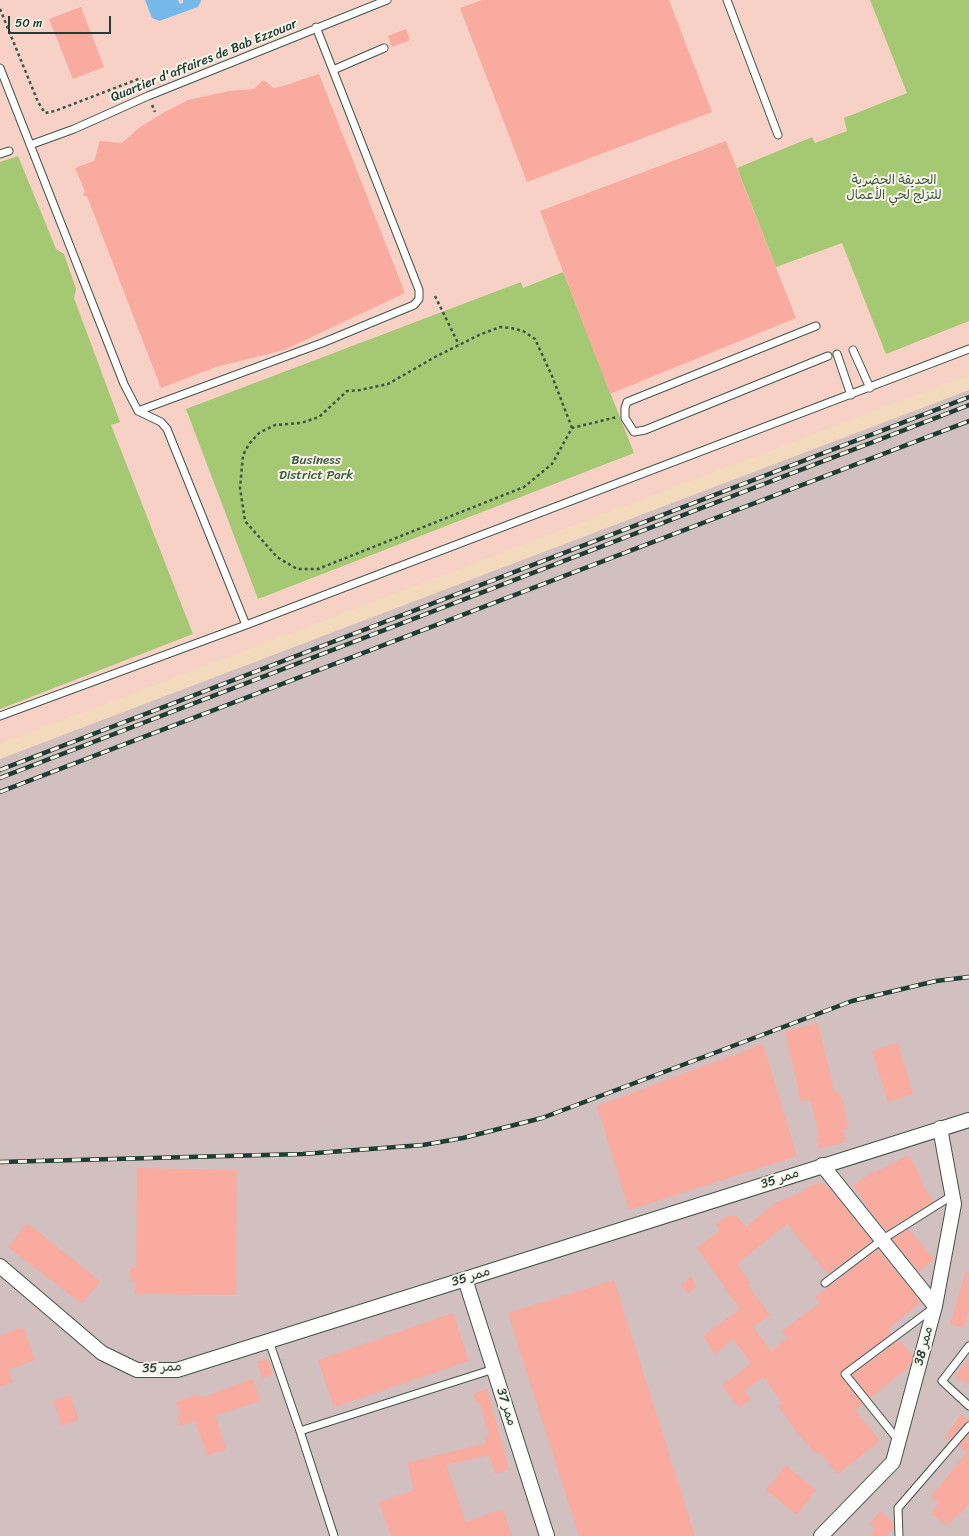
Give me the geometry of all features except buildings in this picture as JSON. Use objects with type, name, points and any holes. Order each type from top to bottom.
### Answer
[{"type":"street","name":"ممر 35","points":[[0,1266],[102,1353],[136,1370],[178,1370],[969,1120]]},
{"type":"street","name":"ممر 38","points":[[821,1536],[893,1462],[935,1306],[954,1204],[940,1128]]},
{"type":"street","points":[[822,1166],[935,1306]]},
{"type":"street","name":"ممر 37","points":[[465,1279],[547,1536]]},
{"type":"lane","name":"Quartier d'affaires de Bab Ezzouar","points":[[30,145],[387,0]]},
{"type":"lane","points":[[727,0],[778,135]]},
{"type":"lane","points":[[138,411],[322,343],[414,305],[419,299],[419,290],[316,28]]},
{"type":"lane","points":[[333,70],[384,48]]},
{"type":"lane","points":[[0,68],[124,384],[138,411],[161,422],[167,429],[246,625]]},
{"type":"lane","points":[[0,154],[9,151]]},
{"type":"lane","points":[[816,326],[627,402],[625,408],[625,418],[634,432],[645,430],[828,356]]},
{"type":"lane","points":[[0,716],[246,625],[969,349]]},
{"type":"lane","points":[[853,350],[870,388]]},
{"type":"lane","points":[[837,354],[851,395]]},
{"type":"lane","points":[[825,1283],[882,1239],[953,1195]]},
{"type":"lane","points":[[898,1440],[845,1374],[935,1306]]},
{"type":"lane","points":[[269,1341],[334,1536]]},
{"type":"lane","points":[[969,1346],[942,1381],[969,1406]]},
{"type":"lane","points":[[300,1431],[494,1369]]},
{"type":"lane","points":[[899,1536],[898,1508],[969,1426]]},
{"type":"path","points":[[0,8],[38,102],[45,112],[55,111],[141,78],[154,112]]},
{"type":"path","points":[[435,296],[459,345]]},
{"type":"path","points":[[572,428],[552,376],[535,339],[523,332],[511,328],[500,327],[459,345],[388,384],[360,390],[347,391],[319,417],[301,423],[275,425],[259,433],[248,444],[243,455],[240,488],[245,521],[277,558],[297,569],[318,569],[524,488],[552,464],[572,428],[625,415]]},
{"type":"shaded area","points":[[0,0],[969,0],[969,375],[0,744]]},
{"type":"shaded area","points":[[969,390],[969,1536],[0,1536],[0,759]]},
{"type":"green space","name":"الحديقة الحضرية للتزلج لحي الأعمال","points":[[870,0],[969,0],[969,321],[886,354],[842,243],[776,267],[737,168],[812,137],[815,143],[847,131],[844,118],[907,93]]},
{"type":"green space","points":[[18,156],[56,249],[64,254],[76,289],[74,298],[120,422],[111,425],[193,634],[0,709],[0,162]]},
{"type":"green space","name":"Business District Park","points":[[563,272],[634,453],[258,599],[186,409],[521,282],[523,288]]},
{"type":"water","points":[[145,0],[178,0],[180,4],[183,3],[183,0],[201,1],[198,7],[159,21],[152,18]]},
{"type":"railway","points":[[0,770],[969,397]]},
{"type":"railway","points":[[0,778],[969,405]]},
{"type":"railway","points":[[0,792],[969,421]]},
{"type":"railway","points":[[0,1162],[303,1154],[423,1145],[463,1138],[542,1118],[852,1001],[936,981],[969,977]]}]
